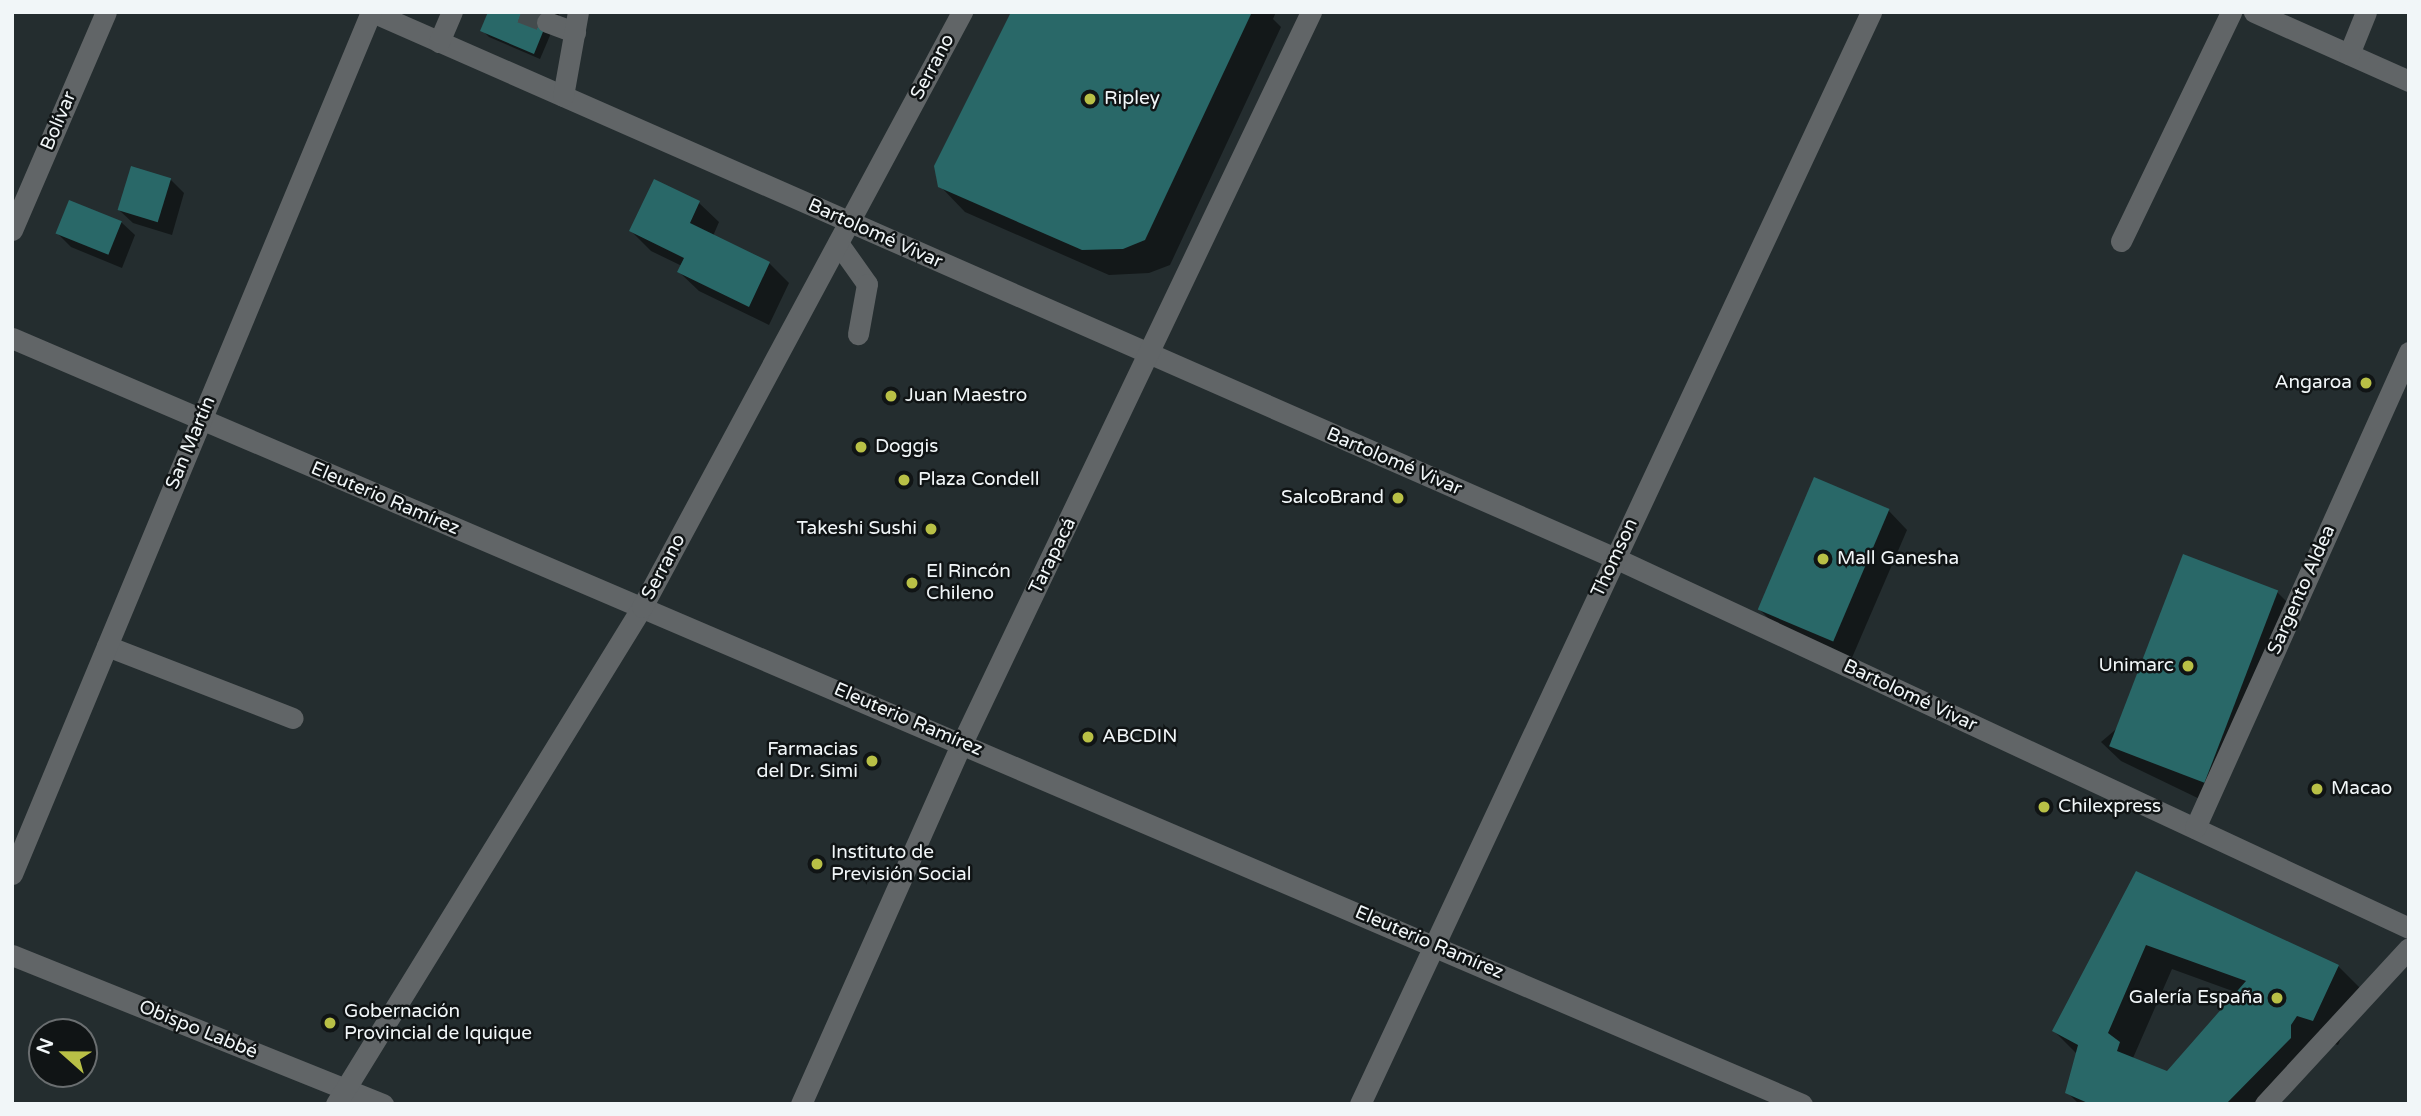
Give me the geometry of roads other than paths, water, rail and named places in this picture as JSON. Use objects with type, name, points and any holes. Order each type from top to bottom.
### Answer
[{"type":"street","name":"Bolívar","points":[[12,230],[106,12]]},
{"type":"street","name":"Bartolomé Vivar","points":[[371,12],[1615,558],[2409,928]]},
{"type":"street","name":"San Martín","points":[[12,874],[371,12]]},
{"type":"street","points":[[439,42],[452,12]]},
{"type":"street","name":"Serrano","points":[[341,1096],[642,607],[962,12]]},
{"type":"street","name":"Tarapacá","points":[[801,1104],[962,743],[1150,356],[1311,12]]},
{"type":"street","name":"Thomson","points":[[1360,1104],[1871,12]]},
{"type":"street","points":[[2121,241],[2231,12]]},
{"type":"street","points":[[2254,12],[2409,81]]},
{"type":"street","points":[[2349,54],[2366,12]]},
{"type":"street","points":[[547,22],[577,22],[562,96]]},
{"type":"street","points":[[838,243],[867,284],[858,334]]},
{"type":"street","name":"Eleuterio Ramírez","points":[[12,338],[1802,1104]]},
{"type":"street","name":"Sargento Aldea","points":[[2195,828],[2409,352]]},
{"type":"street","points":[[107,646],[293,718]]},
{"type":"street","points":[[2265,1104],[2409,948]]},
{"type":"street","name":"Obispo Labbé","points":[[12,956],[341,1096],[383,1104]]},
{"type":"tunnel","points":[[521,12],[547,22]]},
{"type":"place","name":"Ripley","points":[[1090,99]]},
{"type":"place","name":"Angaroa","points":[[2366,383]]},
{"type":"place","name":"Juan Maestro","points":[[891,396]]},
{"type":"place","name":"Doggis","points":[[861,447]]},
{"type":"place","name":"Plaza Condell","points":[[904,480]]},
{"type":"place","name":"SalcoBrand","points":[[1398,498]]},
{"type":"place","name":"Takeshi Sushi","points":[[931,529]]},
{"type":"place","name":"Mall Ganesha","points":[[1823,559]]},
{"type":"place","name":"El Rincón Chileno","points":[[912,583]]},
{"type":"place","name":"Unimarc","points":[[2188,666]]},
{"type":"place","name":"ABCDIN","points":[[1088,737]]},
{"type":"place","name":"Farmacias del Dr. Simi","points":[[872,761]]},
{"type":"place","name":"Macao","points":[[2317,789]]},
{"type":"place","name":"Chilexpress","points":[[2044,807]]},
{"type":"place","name":"Instituto de Previsión Social","points":[[817,864]]},
{"type":"place","name":"Galería España","points":[[2277,998]]},
{"type":"place","name":"Gobernación Provincial de Iquique","points":[[330,1023]]}]
